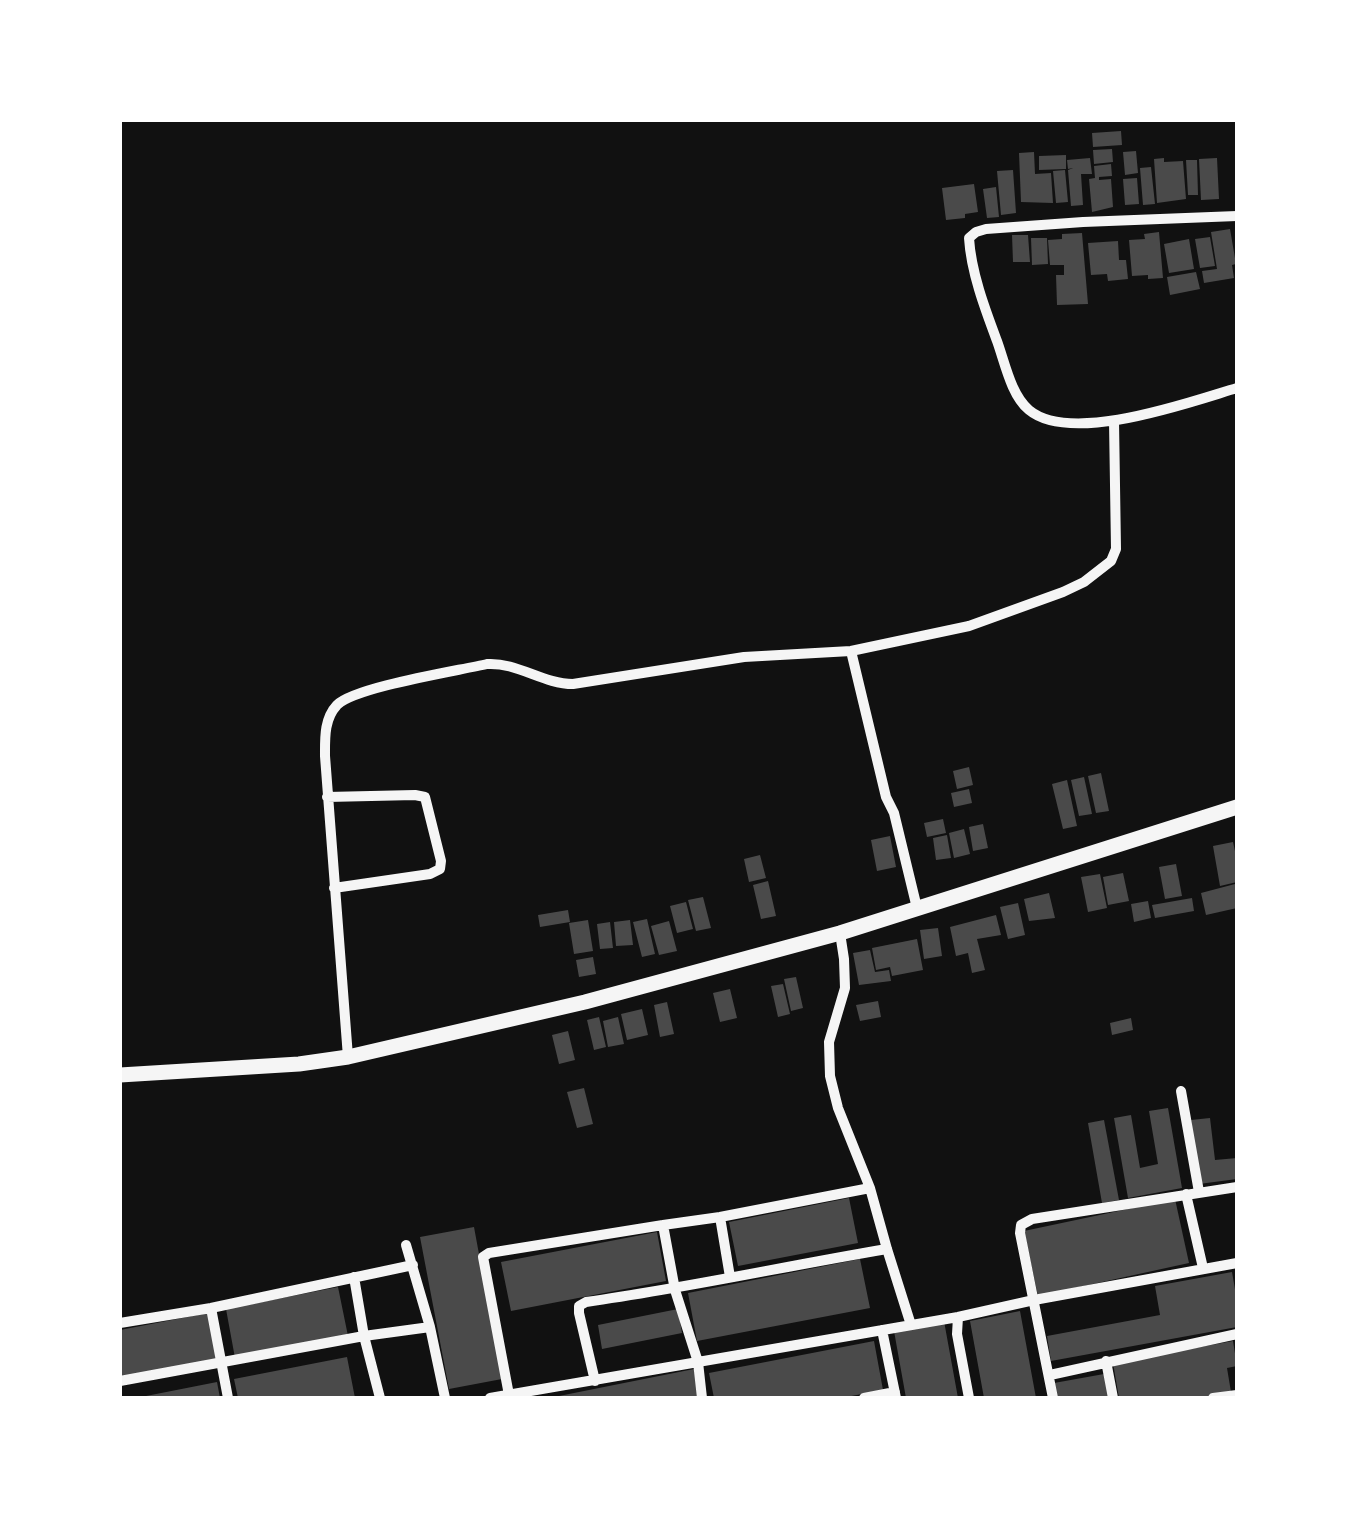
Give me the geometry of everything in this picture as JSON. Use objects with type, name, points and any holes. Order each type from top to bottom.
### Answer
[{"type":"main road","points":[[120,1075],[299,1064],[585,1002],[840,932],[1237,807]]},
{"type":"street","points":[[1237,216],[986,229],[969,238],[985,308],[1015,390],[1030,411],[1056,421],[1114,421],[1237,388]]},
{"type":"street","points":[[348,1056],[324,728],[337,706],[374,689],[487,664],[506,665],[562,684],[573,684],[744,657],[851,651],[969,626],[1063,592],[1101,571],[1116,550],[1114,421]]},
{"type":"street","points":[[851,651],[917,908]]},
{"type":"street","points":[[328,797],[424,797],[442,861],[436,872],[334,888]]},
{"type":"street","points":[[840,932],[845,988],[829,1042],[830,1076],[838,1108],[870,1188],[911,1325]]},
{"type":"street","points":[[1181,1091],[1200,1192]]},
{"type":"street","points":[[509,1394],[483,1257],[489,1252],[720,1217],[870,1188]]},
{"type":"street","points":[[1053,1398],[1020,1233],[1025,1222],[1237,1188]]},
{"type":"street","points":[[1186,1194],[1204,1268]]},
{"type":"street","points":[[720,1217],[730,1277]]},
{"type":"street","points":[[662,1225],[675,1290],[698,1362],[702,1398]]},
{"type":"street","points":[[406,1245],[430,1327],[445,1398]]},
{"type":"street","points":[[595,1381],[579,1306],[586,1302],[675,1290],[886,1249]]},
{"type":"street","points":[[490,1398],[958,1317],[1237,1263]]},
{"type":"street","points":[[120,1323],[413,1266]]},
{"type":"street","points":[[354,1277],[380,1398]]},
{"type":"street","points":[[211,1308],[228,1398]]},
{"type":"street","points":[[958,1317],[957,1334],[970,1398]]},
{"type":"street","points":[[120,1381],[430,1327]]},
{"type":"street","points":[[864,1398],[895,1395],[882,1330]]},
{"type":"street","points":[[1050,1375],[1237,1334]]},
{"type":"street","points":[[1106,1361],[1113,1398]]},
{"type":"street","points":[[1213,1398],[1237,1394]]},
{"type":"building","points":[[1121,131],[1122,145],[1093,147],[1092,133]]},
{"type":"building","points":[[1112,149],[1113,162],[1094,164],[1093,150]]},
{"type":"building","points":[[1136,151],[1138,173],[1125,175],[1123,152]]},
{"type":"building","points":[[1034,152],[1035,174],[1051,173],[1053,203],[1021,202],[1019,153]]},
{"type":"building","points":[[1066,155],[1066,169],[1039,170],[1039,156]]},
{"type":"building","points":[[1090,158],[1092,174],[1081,174],[1083,205],[1071,206],[1068,170],[1073,168],[1068,169],[1067,160]]},
{"type":"building","points":[[1164,158],[1164,162],[1183,161],[1186,199],[1157,203],[1154,159]]},
{"type":"building","points":[[1217,158],[1219,199],[1201,200],[1199,159]]},
{"type":"building","points":[[1186,160],[1197,160],[1198,195],[1188,195]]},
{"type":"building","points":[[1111,164],[1112,176],[1099,180],[1111,179],[1113,207],[1092,212],[1089,179],[1095,178],[1094,166]]},
{"type":"building","points":[[1151,167],[1155,204],[1143,205],[1140,168]]},
{"type":"building","points":[[1013,170],[1016,213],[1001,215],[997,171]]},
{"type":"building","points":[[1065,170],[1068,202],[1056,203],[1053,171]]},
{"type":"building","points":[[1137,178],[1139,204],[1125,205],[1123,179]]},
{"type":"building","points":[[974,184],[978,212],[946,220],[942,188]]},
{"type":"building","points":[[996,187],[999,217],[987,218],[983,189]]},
{"type":"building","points":[[1230,229],[1236,264],[1232,265],[1234,278],[1204,283],[1202,271],[1217,269],[1211,232]]},
{"type":"building","points":[[1159,232],[1163,278],[1132,276],[1129,240],[1145,239],[1144,234]]},
{"type":"building","points":[[1082,233],[1088,304],[1057,305],[1056,275],[1064,275],[1064,265],[1050,265],[1048,240],[1062,239],[1062,234]]},
{"type":"building","points":[[1012,235],[1028,235],[1030,262],[1013,262]]},
{"type":"building","points":[[1210,237],[1215,266],[1200,268],[1195,239]]},
{"type":"building","points":[[1031,238],[1047,238],[1048,264],[1032,265]]},
{"type":"building","points":[[1189,239],[1194,269],[1169,273],[1164,244]]},
{"type":"building","points":[[1118,241],[1119,260],[1126,260],[1128,279],[1108,281],[1107,274],[1091,275],[1088,243]]},
{"type":"building","points":[[1196,272],[1200,289],[1170,295],[1167,277]]},
{"type":"building","points":[[969,767],[973,785],[957,789],[953,771]]},
{"type":"building","points":[[1101,773],[1109,811],[1096,813],[1088,776]]},
{"type":"building","points":[[1084,777],[1092,814],[1079,816],[1071,780]]},
{"type":"building","points":[[1067,780],[1077,826],[1063,829],[1052,784]]},
{"type":"building","points":[[969,789],[972,803],[954,807],[951,793]]},
{"type":"building","points":[[943,819],[946,833],[927,837],[924,823]]},
{"type":"building","points":[[983,824],[988,848],[973,851],[969,827]]},
{"type":"building","points":[[964,829],[970,854],[954,858],[949,833]]},
{"type":"building","points":[[947,835],[951,858],[936,860],[933,838]]},
{"type":"building","points":[[890,836],[896,867],[877,871],[871,840]]},
{"type":"building","points":[[1233,842],[1237,882],[1220,886],[1213,846]]},
{"type":"building","points":[[760,855],[766,878],[749,882],[744,859]]},
{"type":"building","points":[[1176,864],[1182,896],[1165,899],[1159,867]]},
{"type":"building","points":[[1123,873],[1129,901],[1108,905],[1103,877]]},
{"type":"building","points":[[1100,874],[1107,908],[1088,912],[1081,877]]},
{"type":"building","points":[[768,881],[776,916],[761,919],[753,885]]},
{"type":"building","points":[[1235,884],[1237,908],[1206,915],[1201,893]]},
{"type":"building","points":[[1049,893],[1055,918],[1029,921],[1024,899]]},
{"type":"building","points":[[703,897],[711,928],[696,931],[688,900]]},
{"type":"building","points":[[1192,898],[1194,911],[1155,918],[1152,905]]},
{"type":"building","points":[[1148,901],[1151,918],[1134,922],[1131,904]]},
{"type":"building","points":[[686,902],[693,929],[677,933],[670,906]]},
{"type":"building","points":[[1018,903],[1025,935],[1008,939],[1000,907]]},
{"type":"building","points":[[568,910],[570,922],[540,927],[538,915]]},
{"type":"building","points":[[996,915],[1001,935],[977,939],[985,970],[972,973],[968,953],[956,956],[950,927]]},
{"type":"building","points":[[647,919],[655,954],[642,957],[633,922]]},
{"type":"building","points":[[588,920],[593,951],[574,954],[569,923]]},
{"type":"building","points":[[630,920],[633,945],[616,946],[614,922]]},
{"type":"building","points":[[669,921],[677,951],[659,955],[651,926]]},
{"type":"building","points":[[610,922],[613,948],[600,949],[597,924]]},
{"type":"building","points":[[938,928],[942,956],[924,959],[920,930]]},
{"type":"building","points":[[917,939],[923,970],[892,976],[890,967],[876,970],[872,948]]},
{"type":"building","points":[[870,950],[875,972],[889,970],[891,981],[859,985],[853,953]]},
{"type":"building","points":[[593,957],[596,974],[579,977],[576,960]]},
{"type":"building","points":[[796,977],[803,1008],[791,1011],[784,979]]},
{"type":"building","points":[[783,984],[790,1014],[778,1017],[771,986]]},
{"type":"building","points":[[730,989],[737,1018],[720,1022],[713,993]]},
{"type":"building","points":[[878,1001],[881,1017],[860,1021],[856,1005]]},
{"type":"building","points":[[667,1002],[674,1034],[660,1037],[654,1005]]},
{"type":"building","points":[[642,1009],[648,1035],[627,1040],[621,1014]]},
{"type":"building","points":[[599,1017],[606,1047],[594,1050],[587,1020]]},
{"type":"building","points":[[618,1017],[624,1044],[608,1047],[603,1021]]},
{"type":"building","points":[[1131,1018],[1133,1030],[1112,1035],[1110,1023]]},
{"type":"building","points":[[568,1031],[575,1060],[559,1064],[552,1035]]},
{"type":"building","points":[[584,1088],[593,1124],[577,1128],[567,1092]]},
{"type":"building","points":[[1168,1108],[1182,1188],[1128,1198],[1114,1118],[1131,1115],[1140,1168],[1158,1164],[1149,1111]]},
{"type":"building","points":[[1210,1118],[1215,1160],[1237,1158],[1237,1179],[1199,1184],[1191,1120]]},
{"type":"building","points":[[1104,1120],[1119,1200],[1102,1203],[1088,1123]]},
{"type":"building","points":[[849,1198],[858,1243],[738,1266],[729,1222]]},
{"type":"building","points":[[1175,1199],[1189,1263],[1038,1296],[1024,1231]]},
{"type":"building","points":[[474,1227],[502,1379],[449,1389],[420,1237]]},
{"type":"building","points":[[657,1232],[666,1281],[511,1311],[501,1262]]},
{"type":"building","points":[[860,1259],[870,1308],[697,1341],[688,1293]]},
{"type":"building","points":[[1232,1272],[1237,1327],[1051,1361],[1047,1336],[1160,1315],[1155,1286]]},
{"type":"building","points":[[338,1287],[348,1336],[235,1358],[226,1309]]},
{"type":"building","points":[[678,1309],[682,1333],[602,1349],[598,1325]]},
{"type":"building","points":[[1020,1311],[1036,1398],[984,1398],[970,1321]]},
{"type":"building","points":[[208,1313],[217,1359],[120,1377],[120,1330]]},
{"type":"building","points":[[944,1321],[958,1398],[906,1398],[894,1331]]},
{"type":"building","points":[[874,1341],[883,1390],[841,1398],[714,1398],[709,1373]]},
{"type":"building","points":[[1233,1341],[1237,1366],[1227,1368],[1231,1392],[1199,1398],[1119,1398],[1113,1363]]},
{"type":"building","points":[[347,1357],[355,1398],[238,1398],[234,1379]]},
{"type":"building","points":[[694,1369],[700,1398],[559,1398],[559,1396]]},
{"type":"building","points":[[1104,1374],[1109,1398],[1057,1398],[1054,1383]]},
{"type":"building","points":[[217,1382],[220,1398],[146,1398],[146,1396]]}]
